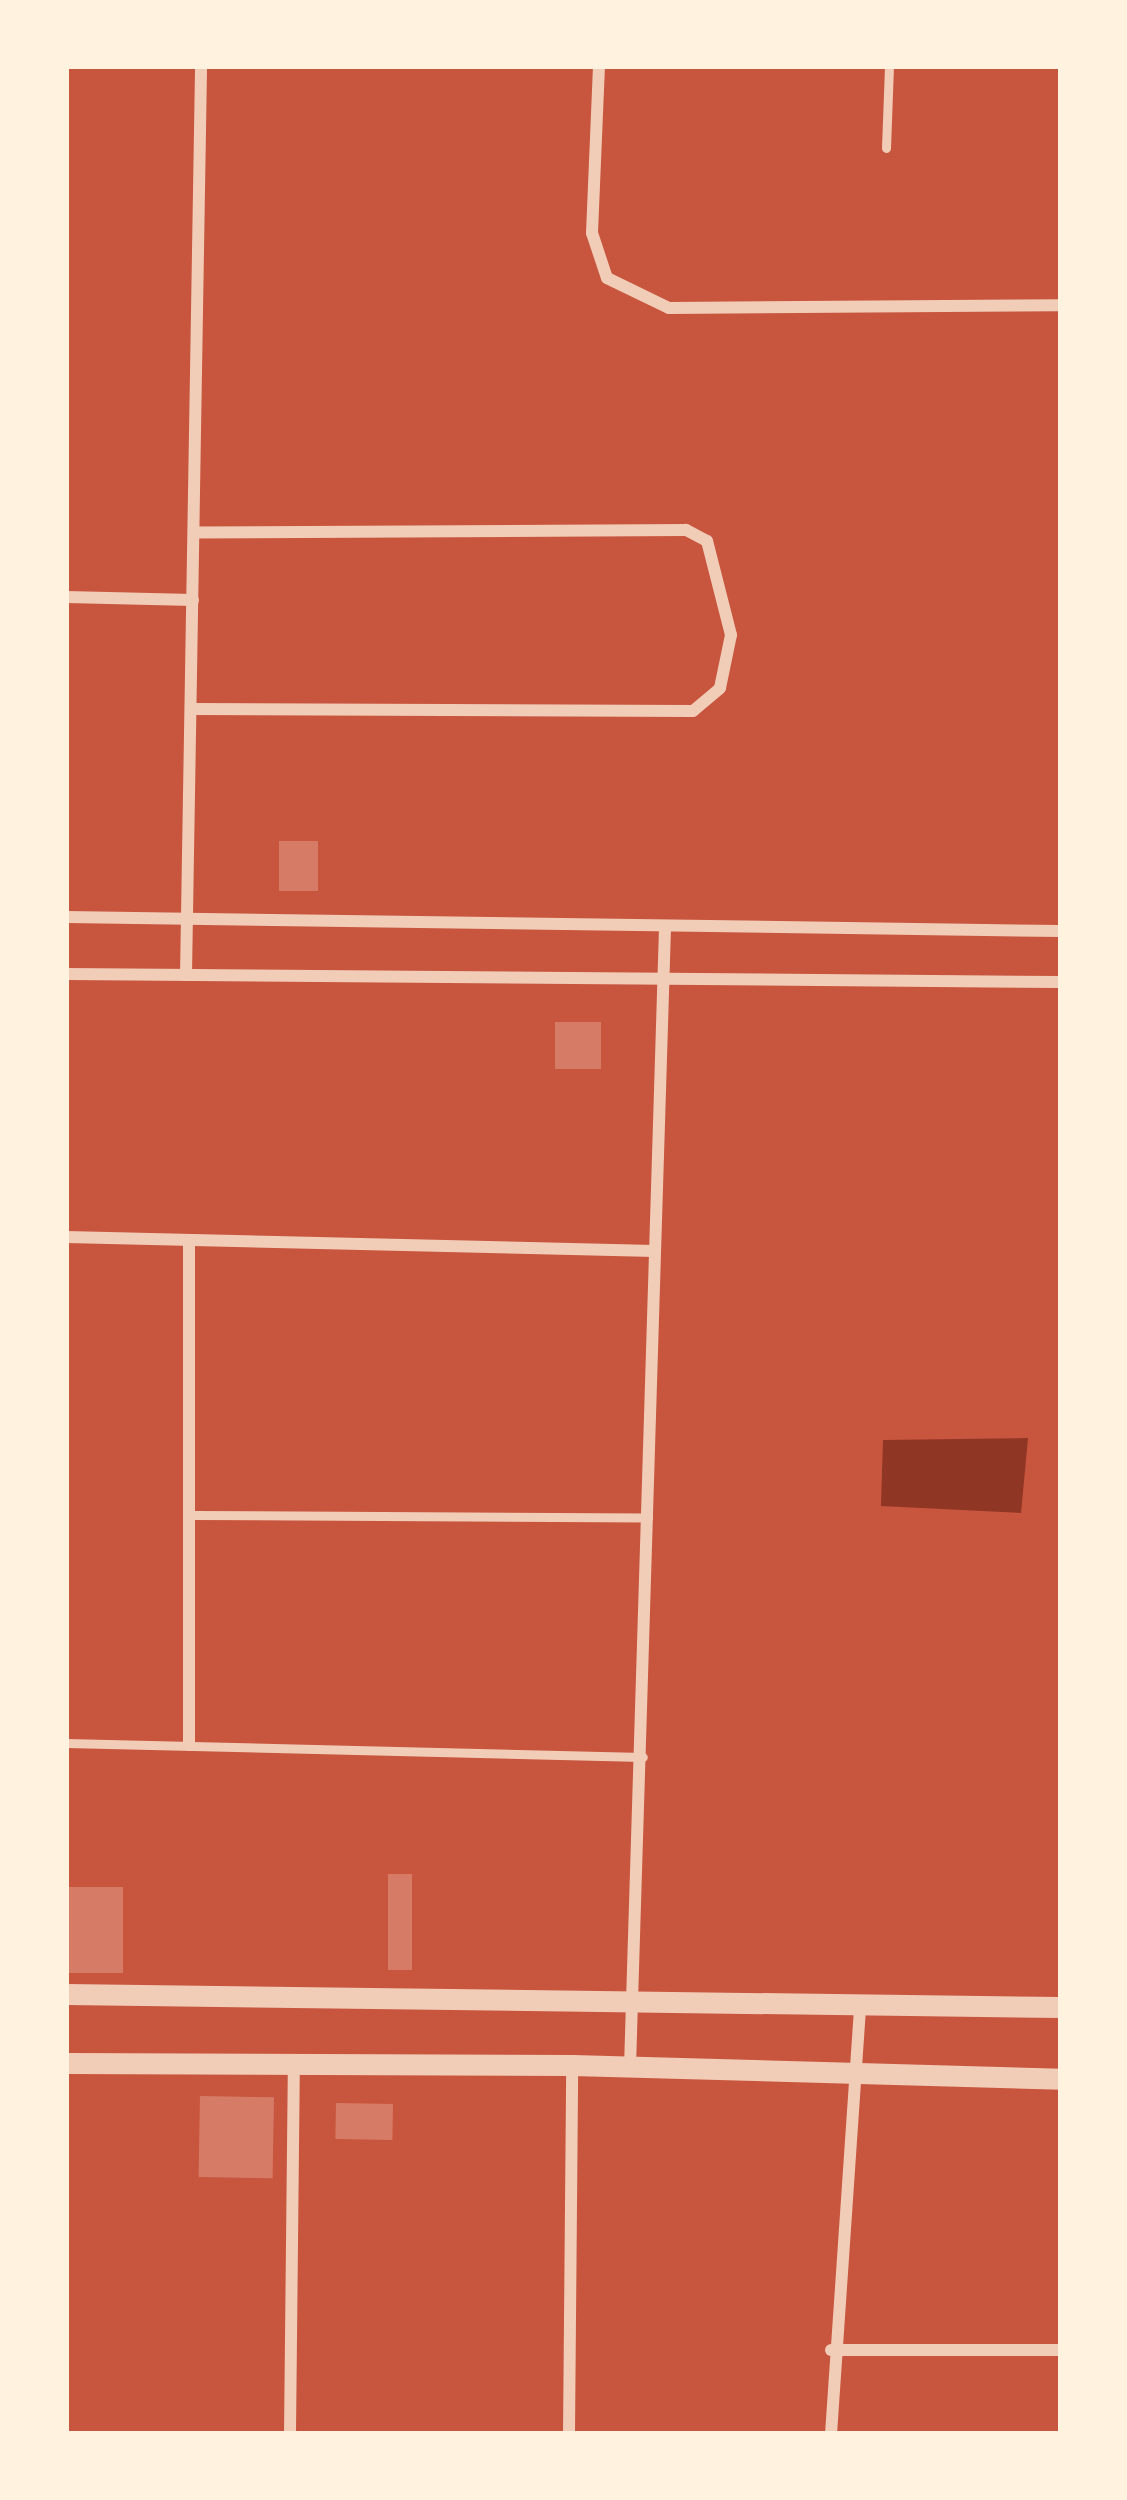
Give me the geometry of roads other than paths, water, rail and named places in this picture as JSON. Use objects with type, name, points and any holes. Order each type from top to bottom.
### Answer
[{"type":"street","points":[[186,975],[201,66]]},
{"type":"street","points":[[598,66],[592,233],[607,278],[669,308],[1061,305]]},
{"type":"street","points":[[192,709],[693,711],[720,688],[731,635],[713,557],[706,541],[686,530],[194,533]]},
{"type":"street","points":[[66,597],[193,600]]},
{"type":"street","points":[[66,917],[1061,931]]},
{"type":"street","points":[[630,2068],[665,929]]},
{"type":"street","points":[[66,974],[1061,982]]},
{"type":"street","points":[[66,1237],[655,1251]]},
{"type":"street","points":[[189,1242],[194,1515],[189,1745]]},
{"type":"street","points":[[66,1994],[1061,2007]]},
{"type":"street","points":[[831,2434],[832,2350],[859,2077],[860,2005]]},
{"type":"street","points":[[66,2063],[572,2065],[859,2077],[1061,2079]]},
{"type":"street","points":[[569,2434],[572,2065]]},
{"type":"street","points":[[290,2434],[293,2066]]},
{"type":"street","points":[[832,2350],[1061,2350]]},
{"type":"lane","points":[[886,148],[889,66]]},
{"type":"lane","points":[[194,1515],[648,1517]]},
{"type":"lane","points":[[66,1743],[643,1757]]}]
